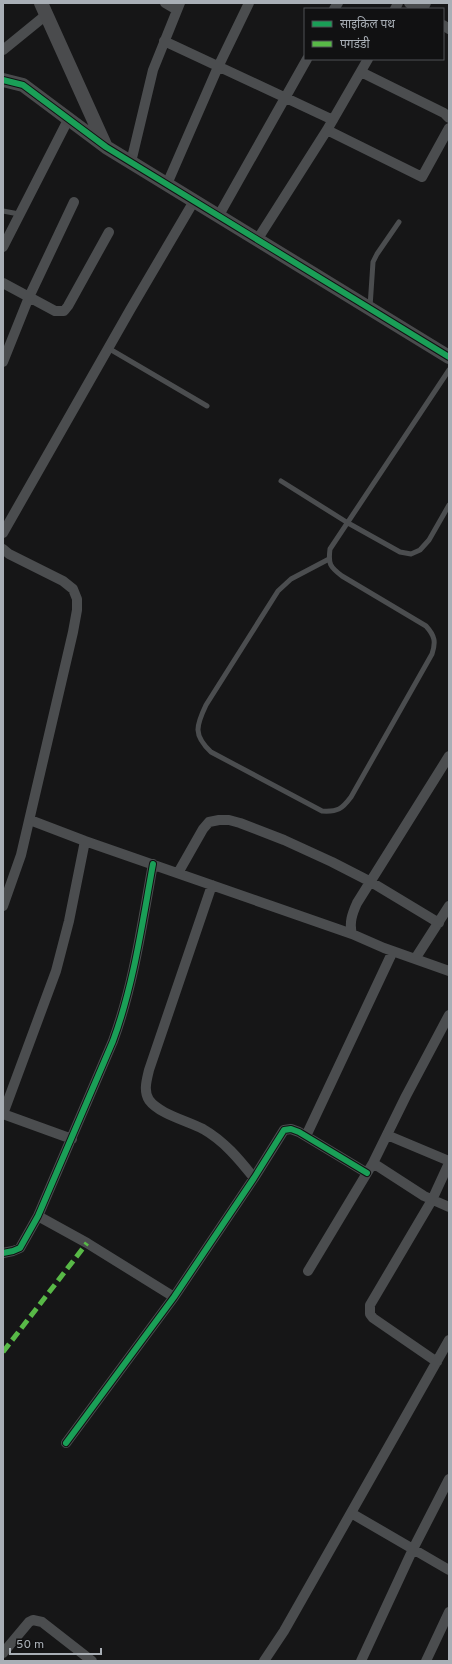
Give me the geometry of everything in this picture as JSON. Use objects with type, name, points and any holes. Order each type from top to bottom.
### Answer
[{"type":"street","points":[[131,162],[152,70],[178,6],[165,3]]},
{"type":"street","points":[[167,184],[218,66],[249,3]]},
{"type":"street","points":[[3,50],[44,9],[106,147]]},
{"type":"street","points":[[164,41],[333,120]]},
{"type":"street","points":[[219,215],[306,60]]},
{"type":"street","points":[[257,240],[327,130],[367,60]]},
{"type":"street","points":[[3,70],[106,147],[449,356]]},
{"type":"street","points":[[361,72],[444,113],[449,118]]},
{"type":"street","points":[[3,80],[23,85]]},
{"type":"street","points":[[3,247],[69,118]]},
{"type":"street","points":[[327,130],[422,176],[449,128]]},
{"type":"street","points":[[3,532],[194,201]]},
{"type":"street","points":[[3,362],[29,297],[74,202]]},
{"type":"street","points":[[3,283],[55,311],[64,311],[109,232]]},
{"type":"street","points":[[3,549],[9,554],[63,581],[73,589],[77,599],[77,610],[73,632],[30,820],[21,855],[3,906]]},
{"type":"street","points":[[352,934],[350,926],[357,903],[449,756]]},
{"type":"street","points":[[30,820],[85,841],[352,934],[393,952],[449,971]]},
{"type":"street","points":[[178,873],[203,829],[210,822],[229,820],[284,840],[332,862],[371,882],[439,923]]},
{"type":"street","points":[[72,1139],[3,1114],[56,971],[67,928],[85,841]]},
{"type":"street","points":[[3,1253],[20,1248],[38,1216],[72,1139],[124,1012],[136,962],[152,864]]},
{"type":"street","points":[[212,885],[151,1062],[146,1086],[148,1098],[156,1108],[203,1129],[215,1137],[235,1155],[254,1178]]},
{"type":"street","points":[[416,959],[449,906]]},
{"type":"street","points":[[306,1136],[393,952]]},
{"type":"street","points":[[308,1271],[374,1163],[449,1015]]},
{"type":"street","points":[[66,1443],[174,1297],[254,1178],[284,1130],[292,1129],[306,1136],[367,1173]]},
{"type":"street","points":[[387,1135],[449,1162],[432,1200],[369,1309],[373,1318],[436,1362]]},
{"type":"street","points":[[374,1163],[432,1200],[449,1207]]},
{"type":"street","points":[[38,1216],[87,1243],[174,1297]]},
{"type":"street","points":[[264,1661],[284,1631],[449,1340]]},
{"type":"street","points":[[361,1661],[413,1549],[449,1480]]},
{"type":"street","points":[[351,1513],[449,1570]]},
{"type":"street","points":[[426,1661],[449,1612]]},
{"type":"street","points":[[3,1653],[28,1622],[37,1620],[42,1622],[92,1661]]},
{"type":"lane","points":[[3,211],[19,214]]},
{"type":"lane","points":[[370,308],[373,262],[376,254],[399,222]]},
{"type":"lane","points":[[108,348],[207,406]]},
{"type":"lane","points":[[329,559],[291,579],[278,591],[206,705],[199,720],[198,733],[201,743],[211,752],[322,811],[333,812],[344,807],[352,797],[432,654],[436,642],[433,634],[426,626],[342,576],[332,568],[329,559],[330,549],[449,370]]},
{"type":"lane","points":[[281,481],[348,523],[400,552],[411,554],[420,550],[429,540],[449,505]]},
{"type":"marked path","points":[[3,1352],[87,1243]]},
{"type":"cycle path","points":[[3,80],[23,85],[106,147],[449,357]]},
{"type":"cycle path","points":[[3,1253],[20,1248],[38,1216],[113,1041],[127,998],[132,976],[153,864]]},
{"type":"cycle path","points":[[66,1443],[174,1297],[254,1178],[284,1130],[291,1129],[299,1132],[367,1173]]}]
